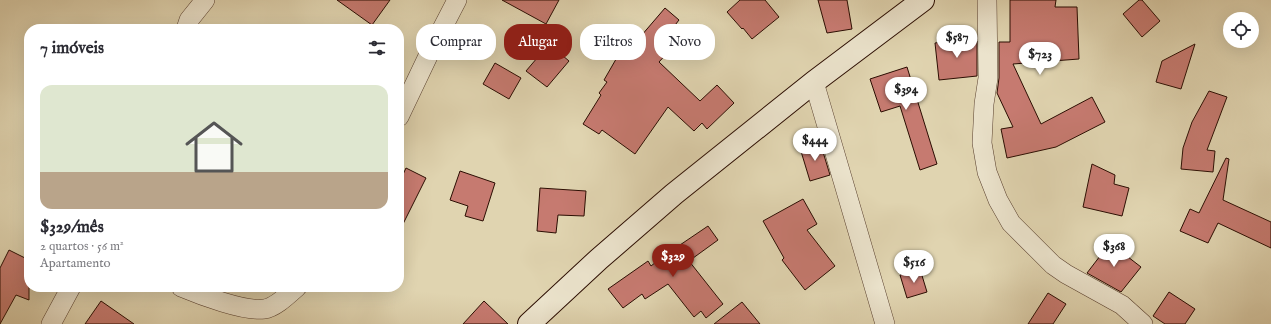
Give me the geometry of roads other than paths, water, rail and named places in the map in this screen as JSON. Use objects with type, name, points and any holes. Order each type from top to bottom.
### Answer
[{"type":"street","points":[[188,24],[189,20],[205,0]]},
{"type":"street","points":[[404,106],[429,54],[458,0]]},
{"type":"street","points":[[529,324],[599,258],[674,194],[814,82],[923,0]]},
{"type":"street","points":[[987,0],[988,78],[982,143],[987,172],[998,200],[1011,223],[1053,265],[1066,274],[1122,305],[1143,324]]},
{"type":"street","points":[[814,82],[885,324]]},
{"type":"street","points":[[51,324],[68,292]]},
{"type":"street","points":[[196,292],[242,308],[265,309],[281,301],[291,292]]}]
